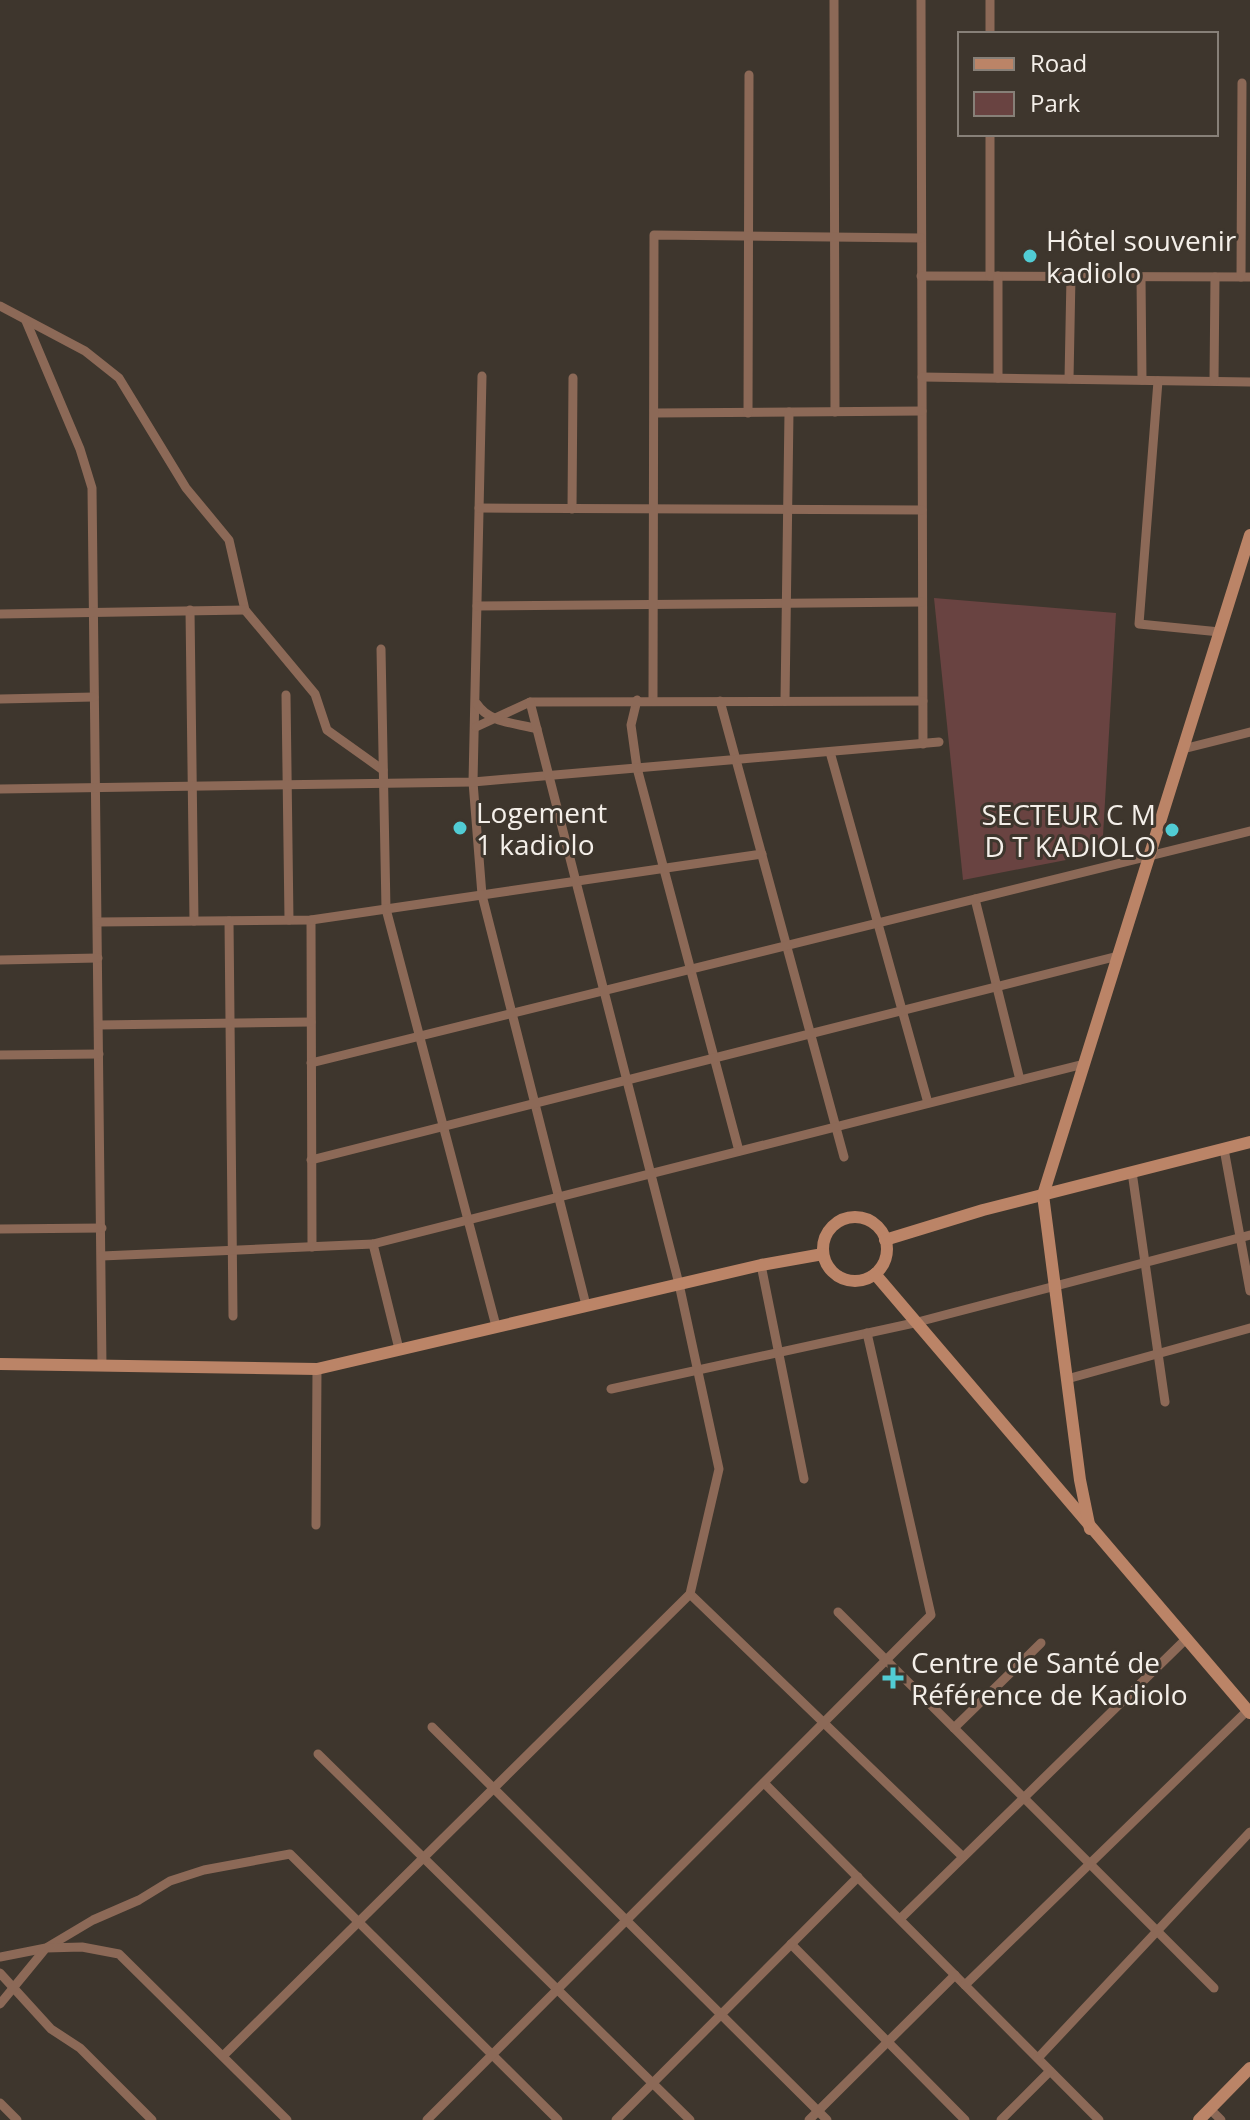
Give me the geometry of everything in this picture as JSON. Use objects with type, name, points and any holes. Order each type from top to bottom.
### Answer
[{"type":"main road","points":[[1090,1529],[1043,1195],[1250,535]]},
{"type":"main road","points":[[885,1240],[1043,1195],[1250,1142]]},
{"type":"main road","points":[[845,1218],[865,1218],[881,1231],[885,1240],[885,1258],[875,1274],[854,1280],[843,1278],[827,1264],[823,1254],[825,1236],[845,1218]]},
{"type":"main road","points":[[0,1364],[317,1369],[761,1265],[823,1254]]},
{"type":"main road","points":[[875,1274],[1249,1712]]},
{"type":"main road","points":[[1199,2120],[1250,2068]]},
{"type":"street","points":[[834,0],[835,412]]},
{"type":"street","points":[[921,0],[923,744]]},
{"type":"street","points":[[990,0],[990,32]]},
{"type":"street","points":[[748,413],[749,75]]},
{"type":"street","points":[[921,276],[1246,277],[1242,83]]},
{"type":"street","points":[[990,136],[998,378]]},
{"type":"street","points":[[653,700],[654,235],[921,238]]},
{"type":"street","points":[[1069,379],[1071,276]]},
{"type":"street","points":[[1141,277],[1142,380]]},
{"type":"street","points":[[1214,381],[1215,277]]},
{"type":"street","points":[[0,306],[85,351],[119,378],[186,488],[229,540],[245,610],[315,694],[327,730],[383,770]]},
{"type":"street","points":[[26,321],[80,449],[92,488],[102,1366]]},
{"type":"street","points":[[482,376],[473,782],[482,895],[586,1305]]},
{"type":"street","points":[[922,377],[1250,382]]},
{"type":"street","points":[[572,509],[573,378]]},
{"type":"street","points":[[1158,381],[1139,624],[1220,632]]},
{"type":"street","points":[[655,413],[922,411]]},
{"type":"street","points":[[785,701],[789,412]]},
{"type":"street","points":[[479,508],[922,510]]},
{"type":"street","points":[[477,606],[922,602]]},
{"type":"street","points":[[190,610],[194,921]]},
{"type":"street","points":[[0,614],[245,610]]},
{"type":"street","points":[[381,649],[386,909],[496,1326]]},
{"type":"street","points":[[286,695],[289,920]]},
{"type":"street","points":[[0,699],[94,697]]},
{"type":"street","points":[[637,700],[631,725],[637,768],[739,1151]]},
{"type":"street","points":[[720,701],[844,1157]]},
{"type":"street","points":[[476,727],[530,702],[923,701]]},
{"type":"street","points":[[223,2056],[690,1594],[719,1469],[679,1284],[530,702]]},
{"type":"street","points":[[477,704],[483,713],[494,719],[537,729]]},
{"type":"street","points":[[1183,749],[1250,732]]},
{"type":"street","points":[[0,789],[473,782],[939,742]]},
{"type":"street","points":[[830,752],[928,1103]]},
{"type":"street","points":[[311,1063],[1250,831]]},
{"type":"street","points":[[98,922],[311,920],[762,854]]},
{"type":"street","points":[[975,899],[1020,1080]]},
{"type":"street","points":[[311,920],[312,1247]]},
{"type":"street","points":[[229,921],[233,1316]]},
{"type":"street","points":[[311,1160],[1118,956]]},
{"type":"street","points":[[0,960],[98,958]]},
{"type":"street","points":[[99,1025],[311,1022]]},
{"type":"street","points":[[0,1055],[99,1054]]},
{"type":"street","points":[[102,1256],[373,1244],[1084,1064]]},
{"type":"street","points":[[1224,1149],[1245,1236],[1250,1291]]},
{"type":"street","points":[[1132,1172],[1165,1402]]},
{"type":"street","points":[[0,1229],[102,1228]]},
{"type":"street","points":[[611,1389],[914,1323],[1245,1236]]},
{"type":"street","points":[[373,1244],[399,1349]]},
{"type":"street","points":[[761,1265],[804,1479]]},
{"type":"street","points":[[1067,1379],[1250,1328]]},
{"type":"street","points":[[427,2120],[931,1615],[867,1333]]},
{"type":"street","points":[[316,1525],[317,1369]]},
{"type":"street","points":[[690,1594],[963,1857]]},
{"type":"street","points":[[838,1612],[1214,1988]]},
{"type":"street","points":[[900,1919],[1186,1639]]},
{"type":"street","points":[[954,1728],[1041,1643]]},
{"type":"street","points":[[965,1985],[1249,1712]]},
{"type":"street","points":[[432,1727],[827,2120]]},
{"type":"street","points":[[318,1754],[690,2120]]},
{"type":"street","points":[[764,1783],[1099,2120]]},
{"type":"street","points":[[1038,2058],[1250,1832]]},
{"type":"street","points":[[0,2004],[46,1948],[93,1920],[139,1900],[170,1881],[204,1870],[290,1854],[558,2120]]},
{"type":"street","points":[[616,2120],[858,1877]]},
{"type":"street","points":[[791,1944],[965,2120]]},
{"type":"street","points":[[0,1957],[46,1948],[82,1947],[119,1954],[287,2120]]},
{"type":"street","points":[[0,1973],[51,2029],[80,2048],[152,2120]]},
{"type":"street","points":[[809,2120],[955,1975]]},
{"type":"street","points":[[1001,2120],[1050,2071]]},
{"type":"street","points":[[0,2103],[17,2120]]},
{"type":"street","points":[[1210,2109],[1221,2120]]},
{"type":"green space","points":[[934,598],[1116,613],[1102,853],[963,880]]},
{"type":"place","name":"Hôtel souvenir kadiolo","points":[[1030,256]]},
{"type":"place","name":"Logement 1 kadiolo","points":[[460,828]]},
{"type":"place","name":"SECTEUR C M D T KADIOLO","points":[[1172,830]]},
{"type":"place","name":"Centre de Santé de Référence de Kadiolo","points":[[893,1678]]}]
